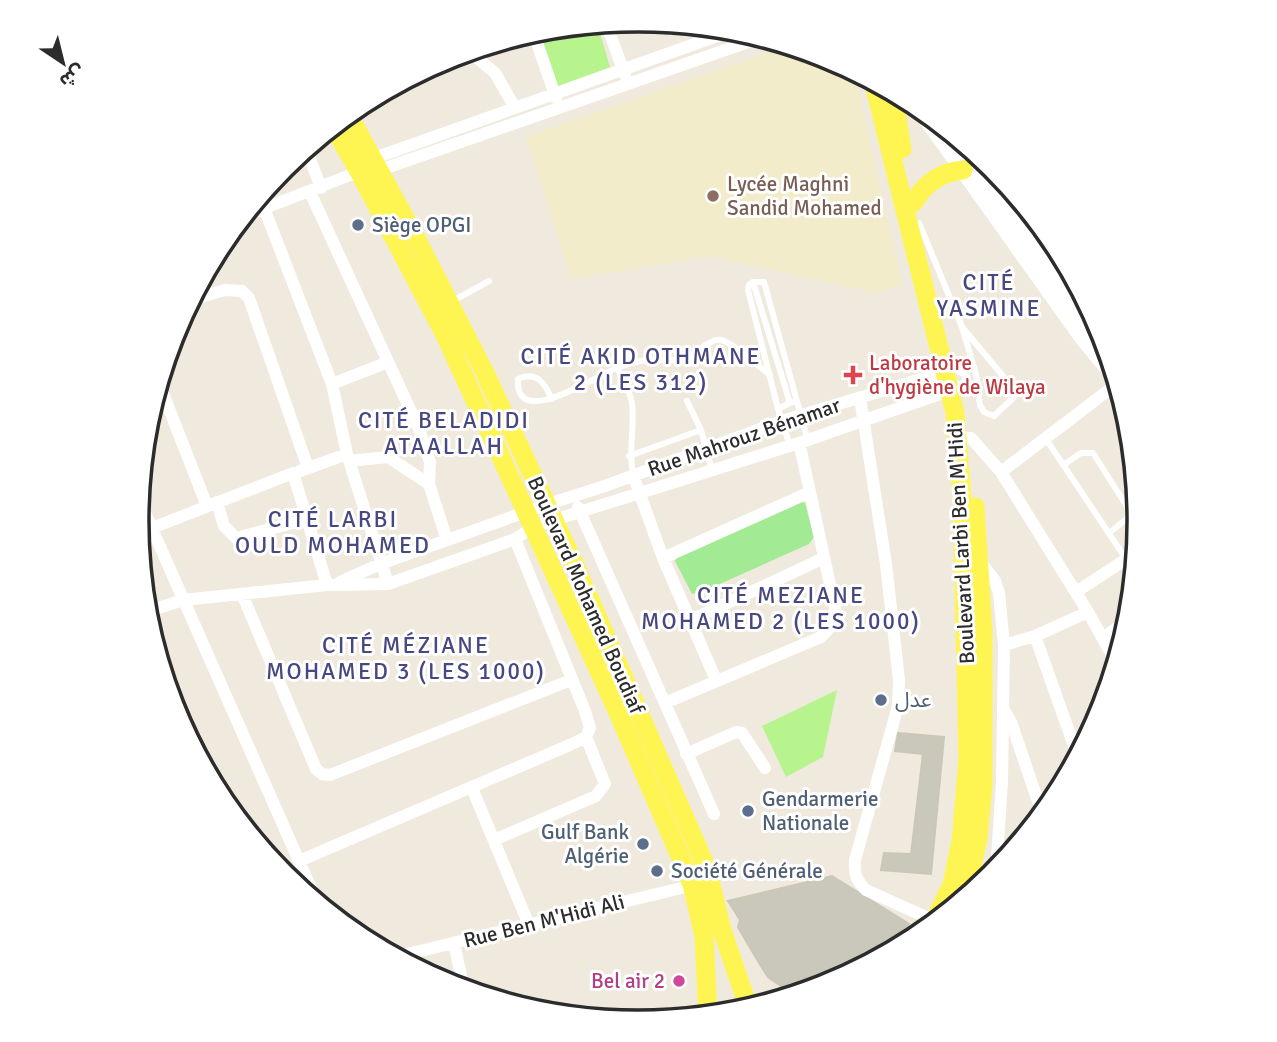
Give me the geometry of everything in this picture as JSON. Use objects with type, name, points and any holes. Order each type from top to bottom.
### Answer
[{"type":"main road","name":"Boulevard Larbi Ben M'Hidi","points":[[877,94],[955,379]]},
{"type":"main road","name":"Boulevard Larbi Ben M'Hidi","points":[[896,105],[900,143],[955,379],[955,413],[964,439],[979,560],[983,632],[983,786],[978,838],[969,882]]},
{"type":"main road","name":"Boulevard Mohamed Boudiaf","points":[[351,125],[364,169],[444,335],[540,516]]},
{"type":"main road","name":"Boulevard Mohamed Boudiaf","points":[[339,134],[450,303],[484,371],[616,708],[701,883],[722,930],[746,998]]},
{"type":"main road","points":[[939,135],[963,170],[1054,271],[1083,337],[1099,357]]},
{"type":"main road","points":[[914,202],[927,184],[951,171],[963,170]]},
{"type":"main road","points":[[995,185],[1077,303]]},
{"type":"main road","name":"Boulevard Larbi Ben M'Hidi","points":[[944,902],[952,885],[961,841],[968,759],[962,498],[964,439]]},
{"type":"main road","name":"Boulevard Mohamed Boudiaf","points":[[701,883],[707,1005]]},
{"type":"main road","points":[[741,982],[752,997]]},
{"type":"street","points":[[610,33],[628,85]]},
{"type":"street","points":[[261,209],[364,169],[399,147],[710,37]]},
{"type":"street","points":[[735,41],[736,47]]},
{"type":"street","points":[[537,42],[560,109]]},
{"type":"street","points":[[364,169],[405,161],[744,43]]},
{"type":"street","points":[[477,59],[495,73],[514,106]]},
{"type":"street","points":[[399,147],[405,161]]},
{"type":"street","points":[[309,160],[316,190],[419,429],[430,462],[429,484],[447,540]]},
{"type":"street","points":[[264,208],[332,384],[348,458],[388,584]]},
{"type":"street","points":[[204,296],[225,289],[242,291],[249,298],[307,468]]},
{"type":"street","points":[[332,384],[388,362]]},
{"type":"street","name":"Rue Mahrouz Bénamar","points":[[540,516],[575,496],[707,449],[780,415],[801,415],[860,398],[955,379]]},
{"type":"street","name":"Rue Mahrouz Bénamar","points":[[540,516],[580,513],[712,471],[795,449],[809,440],[864,421],[955,379]]},
{"type":"street","points":[[1001,472],[1110,389]]},
{"type":"street","points":[[165,397],[212,504],[224,526],[236,538],[308,519]]},
{"type":"street","points":[[860,398],[886,564],[899,680],[898,706],[855,860],[854,873],[866,890],[924,918]]},
{"type":"street","points":[[964,439],[1001,472],[1110,651]]},
{"type":"street","points":[[665,703],[821,636],[832,625],[836,612],[795,449]]},
{"type":"street","points":[[152,528],[307,468],[348,458],[388,457],[429,484]]},
{"type":"street","points":[[293,473],[330,585]]},
{"type":"street","points":[[633,475],[663,558],[716,680]]},
{"type":"street","points":[[663,558],[808,493]]},
{"type":"street","points":[[575,496],[580,513],[713,814]]},
{"type":"street","points":[[157,609],[183,600],[330,585],[388,584],[515,539],[540,516]]},
{"type":"street","points":[[330,585],[447,540],[540,516]]},
{"type":"street","points":[[149,521],[308,882]]},
{"type":"street","points":[[299,861],[586,737],[590,728],[515,539]]},
{"type":"street","points":[[691,620],[824,558]]},
{"type":"street","points":[[979,560],[990,572],[999,593],[1004,645],[1002,782],[997,854]]},
{"type":"street","points":[[1076,592],[1126,560]]},
{"type":"street","points":[[242,594],[316,769],[322,774],[330,775],[571,680]]},
{"type":"street","points":[[1004,645],[1035,636],[1088,612]]},
{"type":"street","points":[[1103,638],[1116,629]]},
{"type":"street","points":[[1035,636],[1074,745]]},
{"type":"street","points":[[1002,704],[1011,722],[1039,803]]},
{"type":"street","points":[[686,754],[736,732],[742,733],[765,768]]},
{"type":"street","points":[[494,840],[602,791],[605,784],[586,737]]},
{"type":"street","points":[[472,788],[529,925]]},
{"type":"street","name":"Rue Ben M'Hidi Ali","points":[[410,954],[701,883]]},
{"type":"street","points":[[454,943],[461,977]]},
{"type":"lane","points":[[919,223],[962,327],[976,374],[980,405],[984,412],[994,416],[1014,397],[1013,388],[962,327]]},
{"type":"lane","points":[[450,303],[489,281]]},
{"type":"lane","points":[[795,449],[780,415],[748,290],[753,282],[764,282],[793,402],[801,415],[809,440]]},
{"type":"lane","points":[[552,399],[539,378],[526,375],[518,379],[518,388],[523,398],[532,402],[552,399],[617,368],[651,360],[676,361],[721,340],[770,374]]},
{"type":"lane","points":[[617,368],[632,407],[629,456],[633,475]]},
{"type":"lane","points":[[955,379],[976,374]]},
{"type":"lane","points":[[687,401],[701,430],[712,471]]},
{"type":"lane","points":[[780,415],[793,402]]},
{"type":"lane","points":[[629,456],[701,430]]},
{"type":"lane","points":[[1046,439],[1109,533],[1127,551]]},
{"type":"lane","points":[[1063,465],[1081,453],[1093,453],[1128,507]]},
{"type":"lane","points":[[1109,533],[1128,518]]},
{"type":"shaded area","name":"Lycée Maghni Sandid Mohamed","points":[[774,51],[796,57],[857,83],[902,285],[877,293],[709,256],[571,279],[526,137]]},
{"type":"green space","points":[[600,34],[610,67],[556,87],[541,41]]},
{"type":"green space","points":[[798,499],[805,503],[814,537],[809,544],[692,594],[675,561],[678,553]]},
{"type":"green space","points":[[837,690],[823,757],[786,777],[762,726]]},
{"type":"building","points":[[898,733],[944,737],[931,874],[881,870],[884,853],[911,854],[923,754],[895,751]]},
{"type":"building","points":[[832,876],[909,924],[899,935],[855,960],[786,988],[768,977],[738,927],[740,920],[728,901]]},
{"type":"place","name":"Lycée Maghni Sandid Mohamed","points":[[713,196]]},
{"type":"place","name":"Siège OPGI","points":[[358,225]]},
{"type":"place","name":"Laboratoire d'hygiène de Wilaya","points":[[853,375]]},
{"type":"place","name":"عدل","points":[[881,700]]},
{"type":"place","name":"Gendarmerie Nationale","points":[[748,811]]},
{"type":"place","name":"Gulf Bank Algérie","points":[[643,844]]},
{"type":"place","name":"Société Générale","points":[[657,871]]},
{"type":"place","name":"Bel air 2","points":[[679,981]]},
{"type":"district","name":"CITÉ YASMINE","points":[[989,295]]},
{"type":"district","name":"CITÉ AKID OTHMANE 2 (LES 312)","points":[[641,369]]},
{"type":"district","name":"CITÉ BELADIDI ATAALLAH","points":[[444,433]]},
{"type":"district","name":"CITÉ LARBI OULD MOHAMED","points":[[333,532]]},
{"type":"district","name":"CITÉ MEZIANE MOHAMED 2 (LES 1000)","points":[[781,608]]},
{"type":"district","name":"CITÉ MÉZIANE MOHAMED 3 (LES 1000)","points":[[406,658]]}]
